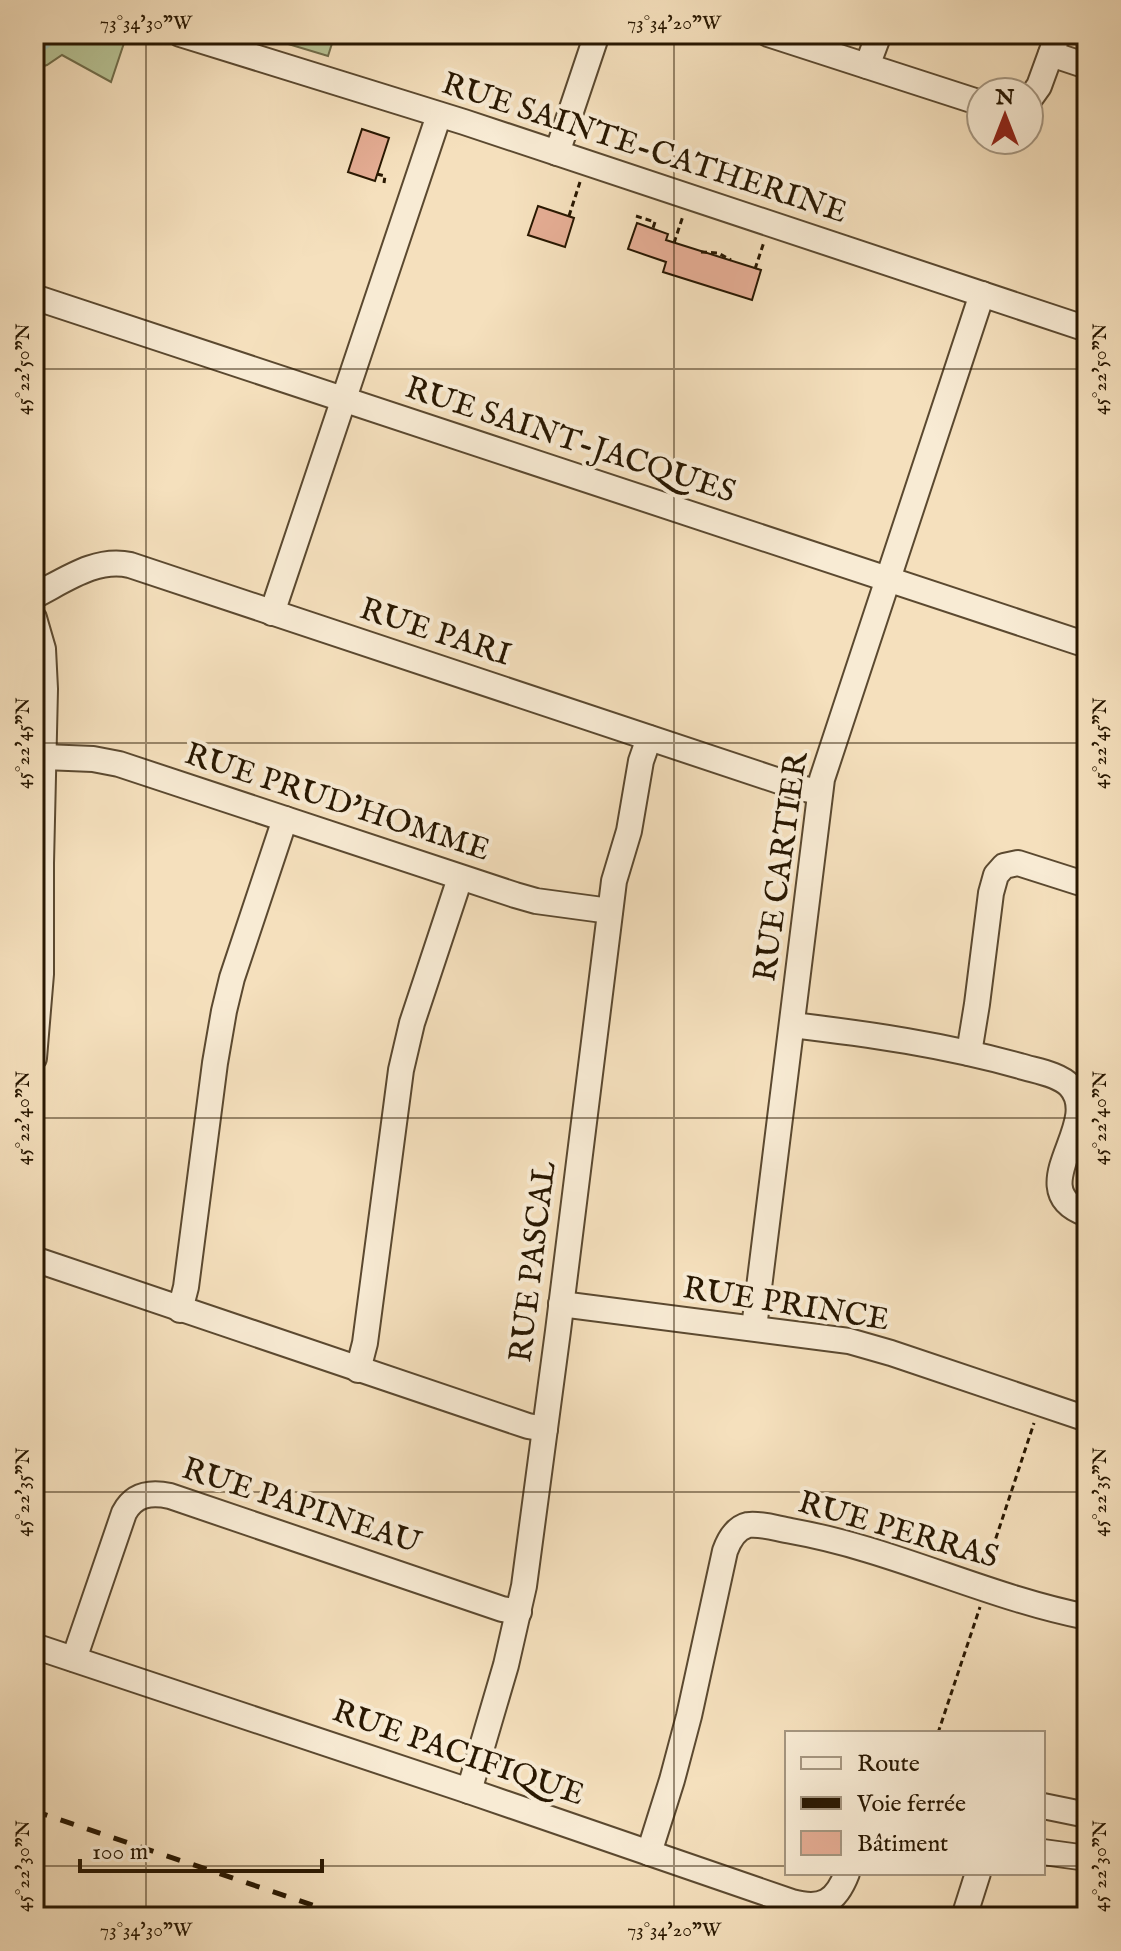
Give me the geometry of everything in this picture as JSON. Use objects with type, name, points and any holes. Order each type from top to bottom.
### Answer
[{"type":"street","name":"RUE SAINTE-CATHERINE","points":[[180,34],[557,153],[1087,329]]},
{"type":"street","points":[[557,153],[597,34]]},
{"type":"street","points":[[768,34],[965,98]]},
{"type":"street","points":[[867,66],[879,34]]},
{"type":"street","points":[[1043,76],[1055,44],[1087,66]]},
{"type":"street","points":[[272,613],[439,115]]},
{"type":"street","name":"RUE CARTIER","points":[[754,1328],[825,768],[982,294]]},
{"type":"street","name":"RUE SAINT-JACQUES","points":[[34,297],[1087,645]]},
{"type":"street","name":"RUE PARI","points":[[34,596],[97,564],[116,562],[130,565],[800,788],[820,792]]},
{"type":"street","points":[[34,618],[44,661],[44,757],[37,863],[41,974],[34,1058]]},
{"type":"street","name":"RUE PASCAL","points":[[469,1791],[500,1689],[525,1578],[614,881],[629,831],[641,761],[649,738]]},
{"type":"street","name":"RUE PRUD'HOMME","points":[[44,757],[93,759],[119,764],[525,899],[610,911]]},
{"type":"street","points":[[180,1310],[186,1287],[224,1011],[285,819]]},
{"type":"street","points":[[969,1053],[996,875],[1004,866],[1018,863],[1087,885]]},
{"type":"street","points":[[358,1370],[365,1343],[401,1070],[412,1023],[460,878]]},
{"type":"street","points":[[792,1025],[969,1053],[1055,1077],[1072,1088],[1078,1099],[1078,1114],[1059,1188],[1065,1202],[1087,1214]]},
{"type":"street","points":[[34,1259],[358,1370],[545,1429]]},
{"type":"street","name":"RUE PRINCE","points":[[561,1304],[826,1337],[869,1346],[1087,1419]]},
{"type":"street","name":"RUE PAPINEAU","points":[[74,1659],[124,1513],[132,1502],[152,1493],[170,1496],[508,1611],[519,1612]]},
{"type":"street","name":"RUE PERRAS","points":[[649,1853],[689,1716],[725,1551],[731,1537],[741,1528],[754,1525],[831,1539],[1032,1604],[1087,1617]]},
{"type":"street","name":"RUE PACIFIQUE","points":[[34,1646],[803,1905],[818,1905],[832,1899],[846,1875]]},
{"type":"street","points":[[1045,1806],[1087,1815]]},
{"type":"street","points":[[1045,1852],[1087,1858]]},
{"type":"street","points":[[964,1917],[977,1875]]},
{"type":"path","points":[[377,174],[385,176],[384,183]]},
{"type":"path","points":[[569,216],[583,174]]},
{"type":"path","points":[[674,243],[686,209]]},
{"type":"path","points":[[636,216],[655,222],[653,228]]},
{"type":"path","points":[[755,269],[766,235]]},
{"type":"path","points":[[701,252],[718,253],[731,260]]},
{"type":"path","points":[[983,1566],[990,1556],[1037,1414]]},
{"type":"path","points":[[939,1731],[980,1600]]},
{"type":"path","points":[[1078,1917],[1087,1889]]},
{"type":"green space","points":[[34,34],[127,34],[111,82],[62,55],[34,69]]},
{"type":"green space","points":[[255,34],[335,34],[328,56]]},
{"type":"building","points":[[362,129],[389,138],[375,181],[348,172]]},
{"type":"building","points":[[538,206],[574,218],[565,247],[528,235]]},
{"type":"building","points":[[637,223],[668,234],[666,240],[761,270],[752,300],[663,272],[666,262],[628,249]]},
{"type":"waterway","points":[[34,40],[41,34]]},
{"type":"railway","points":[[34,1811],[348,1917]]}]
